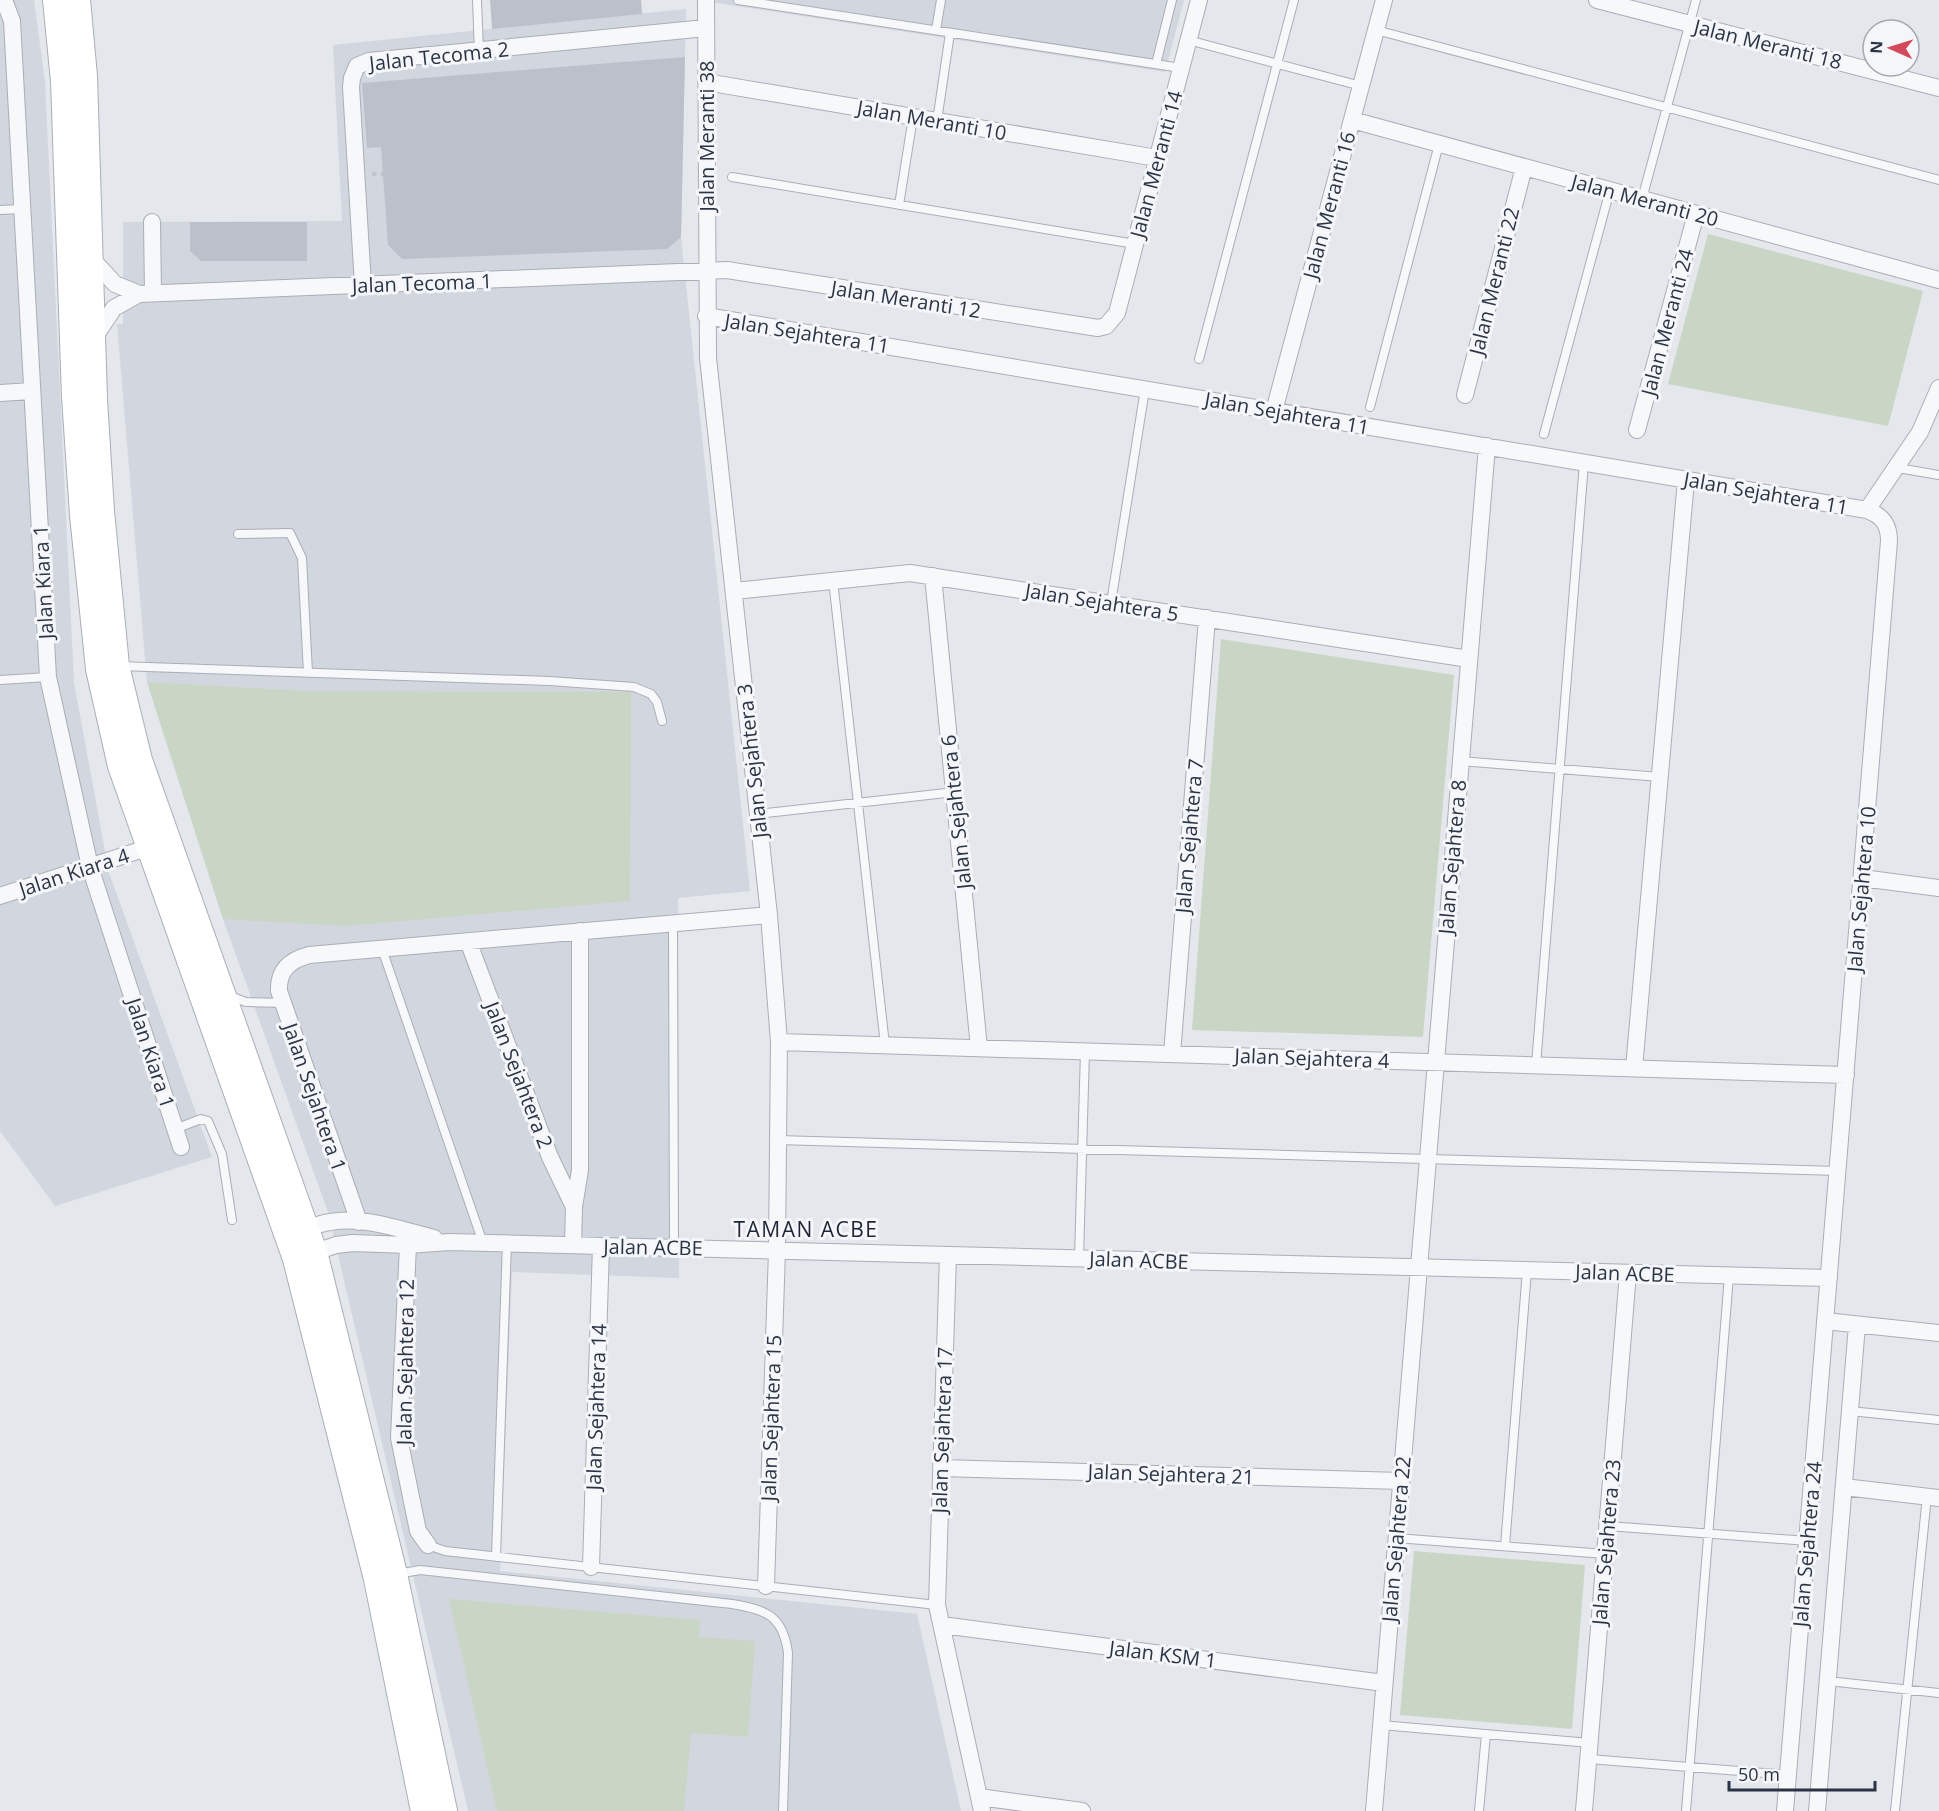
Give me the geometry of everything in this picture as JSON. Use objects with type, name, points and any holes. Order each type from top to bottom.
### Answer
[{"type":"main road","points":[[55,0],[63,81],[74,397],[82,515],[107,668],[140,760],[159,845],[305,1255],[445,1811]]},
{"type":"main road","points":[[78,0],[85,76],[107,668]]},
{"type":"main road","points":[[159,845],[222,991],[296,1232]]},
{"type":"main road","points":[[385,1576],[423,1811]]},
{"type":"street","name":"Jalan Kiara 1","points":[[4,0],[12,21],[48,677],[90,867],[181,1147]]},
{"type":"street","points":[[12,21],[20,0]]},
{"type":"street","name":"Jalan Meranti 38","points":[[706,0],[706,272]]},
{"type":"street","name":"Jalan Meranti 14","points":[[1107,326],[1117,312],[1199,0]]},
{"type":"street","name":"Jalan Meranti 16","points":[[1274,411],[1384,0]]},
{"type":"street","name":"Jalan Meranti 18","points":[[1597,0],[1939,88]]},
{"type":"street","name":"Jalan Tecoma 2","points":[[363,285],[351,87],[357,66],[369,62],[706,28]]},
{"type":"street","name":"Jalan Meranti 10","points":[[706,82],[1157,158]]},
{"type":"street","name":"Jalan Meranti 20","points":[[1352,120],[1939,280]]},
{"type":"street","name":"Jalan Meranti 22","points":[[1465,395],[1524,167]]},
{"type":"street","name":"Jalan Meranti 24","points":[[1637,430],[1696,214]]},
{"type":"street","points":[[146,294],[152,222]]},
{"type":"street","points":[[92,260],[115,284],[146,294]]},
{"type":"street","name":"Jalan Meranti 12","points":[[706,272],[727,270],[1088,329],[1107,326]]},
{"type":"street","name":"Jalan Tecoma 1","points":[[146,294],[706,272]]},
{"type":"street","name":"Jalan Sejahtera 3","points":[[706,272],[706,316],[770,915],[779,1042],[777,1250]]},
{"type":"street","points":[[94,338],[114,308],[146,294]]},
{"type":"street","name":"Jalan Sejahtera 11","points":[[706,316],[1867,510]]},
{"type":"street","points":[[1867,510],[1898,468],[1920,432],[1939,388]]},
{"type":"street","points":[[0,393],[32,391]]},
{"type":"street","name":"Jalan Sejahtera 8","points":[[1418,1267],[1487,446]]},
{"type":"street","points":[[1634,1068],[1686,480]]},
{"type":"street","name":"Jalan Sejahtera 10","points":[[1829,1278],[1889,541],[1886,524],[1881,518],[1867,510]]},
{"type":"street","name":"Jalan Sejahtera 5","points":[[734,591],[887,574],[933,576],[1469,659]]},
{"type":"street","name":"Jalan Sejahtera 6","points":[[933,576],[979,1048]]},
{"type":"street","name":"Jalan Sejahtera 7","points":[[1172,1054],[1207,618]]},
{"type":"street","name":"Jalan Kiara 4","points":[[0,896],[159,845]]},
{"type":"street","points":[[1862,878],[1939,888]]},
{"type":"street","points":[[382,949],[770,915]]},
{"type":"street","name":"Jalan Sejahtera 2","points":[[573,1245],[574,1207],[580,1170],[580,931]]},
{"type":"street","name":"Jalan Sejahtera 2","points":[[468,941],[550,1156],[574,1207]]},
{"type":"street","name":"Jalan Sejahtera 1","points":[[359,1222],[283,1003],[279,984],[282,971],[291,963],[309,955],[382,949]]},
{"type":"street","name":"Jalan Sejahtera 4","points":[[779,1042],[1846,1075]]},
{"type":"street","name":"Jalan ACBE","points":[[296,1232],[328,1222],[359,1222],[449,1242]]},
{"type":"street","name":"Jalan ACBE","points":[[305,1255],[353,1242],[408,1245],[449,1242],[1829,1278]]},
{"type":"street","name":"Jalan Sejahtera 12","points":[[408,1245],[399,1438],[418,1531],[428,1545]]},
{"type":"street","name":"Jalan Sejahtera 14","points":[[591,1567],[601,1246]]},
{"type":"street","name":"Jalan Sejahtera 15","points":[[766,1586],[777,1250]]},
{"type":"street","name":"Jalan Sejahtera 17","points":[[948,1255],[937,1605],[980,1804]]},
{"type":"street","name":"Jalan Sejahtera 22","points":[[1374,1811],[1418,1267]]},
{"type":"street","name":"Jalan Sejahtera 23","points":[[1584,1811],[1628,1273]]},
{"type":"street","name":"Jalan Sejahtera 24","points":[[1785,1811],[1829,1278]]},
{"type":"street","points":[[1826,1321],[1939,1333]]},
{"type":"street","points":[[1817,1811],[1857,1324]]},
{"type":"street","name":"Jalan Sejahtera 21","points":[[942,1468],[1401,1481]]},
{"type":"street","points":[[1844,1487],[1933,1497]]},
{"type":"street","name":"Jalan KSM 1","points":[[942,1625],[1384,1683]]},
{"type":"street","points":[[980,1804],[1082,1811]]},
{"type":"lane","points":[[477,0],[480,51]]},
{"type":"lane","points":[[738,0],[1181,68]]},
{"type":"lane","points":[[936,30],[941,0]]},
{"type":"lane","points":[[1156,64],[1172,0]]},
{"type":"lane","points":[[1199,359],[1294,0]]},
{"type":"lane","points":[[1642,199],[1696,0]]},
{"type":"lane","points":[[1376,30],[1939,180]]},
{"type":"lane","points":[[937,121],[950,33]]},
{"type":"lane","points":[[1188,40],[1361,86]]},
{"type":"lane","points":[[899,205],[913,117]]},
{"type":"lane","points":[[1370,407],[1439,144]]},
{"type":"lane","points":[[732,177],[1135,244]]},
{"type":"lane","points":[[1544,434],[1610,190]]},
{"type":"lane","points":[[0,210],[22,209]]},
{"type":"lane","points":[[1111,603],[1145,389]]},
{"type":"lane","points":[[1536,1065],[1584,463]]},
{"type":"lane","points":[[1898,468],[1939,475]]},
{"type":"lane","points":[[238,534],[290,533],[302,558],[308,673]]},
{"type":"lane","points":[[833,580],[885,1045]]},
{"type":"lane","points":[[107,668],[549,681],[634,687],[651,694],[657,702],[662,721]]},
{"type":"lane","points":[[0,680],[48,677]]},
{"type":"lane","points":[[1460,761],[1660,777]]},
{"type":"lane","points":[[758,814],[955,792]]},
{"type":"lane","points":[[673,923],[674,1248]]},
{"type":"lane","points":[[382,949],[483,1243]]},
{"type":"lane","points":[[222,991],[246,1002],[283,1003]]},
{"type":"lane","points":[[1079,1258],[1085,1052]]},
{"type":"lane","points":[[175,1129],[201,1119],[208,1121],[222,1154],[232,1220]]},
{"type":"lane","points":[[778,1140],[1838,1171]]},
{"type":"lane","points":[[496,1557],[507,1243]]},
{"type":"lane","points":[[1505,1546],[1527,1270]]},
{"type":"lane","points":[[1686,1811],[1729,1276]]},
{"type":"lane","points":[[1850,1411],[1939,1420]]},
{"type":"lane","points":[[1895,1811],[1907,1690],[1933,1497]]},
{"type":"lane","points":[[1608,1526],[1808,1541]]},
{"type":"lane","points":[[1396,1538],[1605,1554]]},
{"type":"lane","points":[[428,1545],[445,1551],[937,1605]]},
{"type":"lane","points":[[385,1576],[420,1570],[760,1609],[773,1617],[786,1638],[788,1653],[783,1811]]},
{"type":"lane","points":[[1828,1681],[1939,1693]]},
{"type":"lane","points":[[1381,1725],[1486,1734],[1689,1767],[1788,1774]]},
{"type":"lane","points":[[1479,1811],[1486,1734]]},
{"type":"shaded area","points":[[0,0],[34,0],[45,82],[74,683],[109,873],[212,1157],[55,1206],[0,1131]]},
{"type":"shaded area","points":[[698,0],[1184,0],[1165,72]]},
{"type":"shaded area","points":[[686,9],[681,237],[750,891],[678,898],[679,1278],[512,1272],[500,1571],[917,1614],[961,1811],[468,1811],[328,1212],[223,919],[147,682],[117,324],[123,324],[123,222],[342,221],[333,45]]},
{"type":"green space","points":[[1708,234],[1923,291],[1888,426],[1668,384]]},
{"type":"green space","points":[[1221,639],[1454,675],[1423,1037],[1192,1030]]},
{"type":"green space","points":[[147,682],[306,691],[631,692],[630,901],[346,926],[223,919]]},
{"type":"green space","points":[[1414,1551],[1585,1565],[1572,1729],[1400,1715]]},
{"type":"green space","points":[[449,1599],[700,1620],[699,1637],[755,1641],[748,1737],[691,1733],[684,1811],[497,1811]]},
{"type":"building","points":[[490,0],[641,0],[642,14],[492,29]]},
{"type":"building","points":[[685,57],[681,237],[667,249],[402,259],[388,245],[381,147],[367,148],[362,83]]},
{"type":"building","points":[[190,222],[307,222],[307,261],[201,261],[190,251]]},
{"type":"district","name":"TAMAN ACBE","points":[[806,1229]]}]
